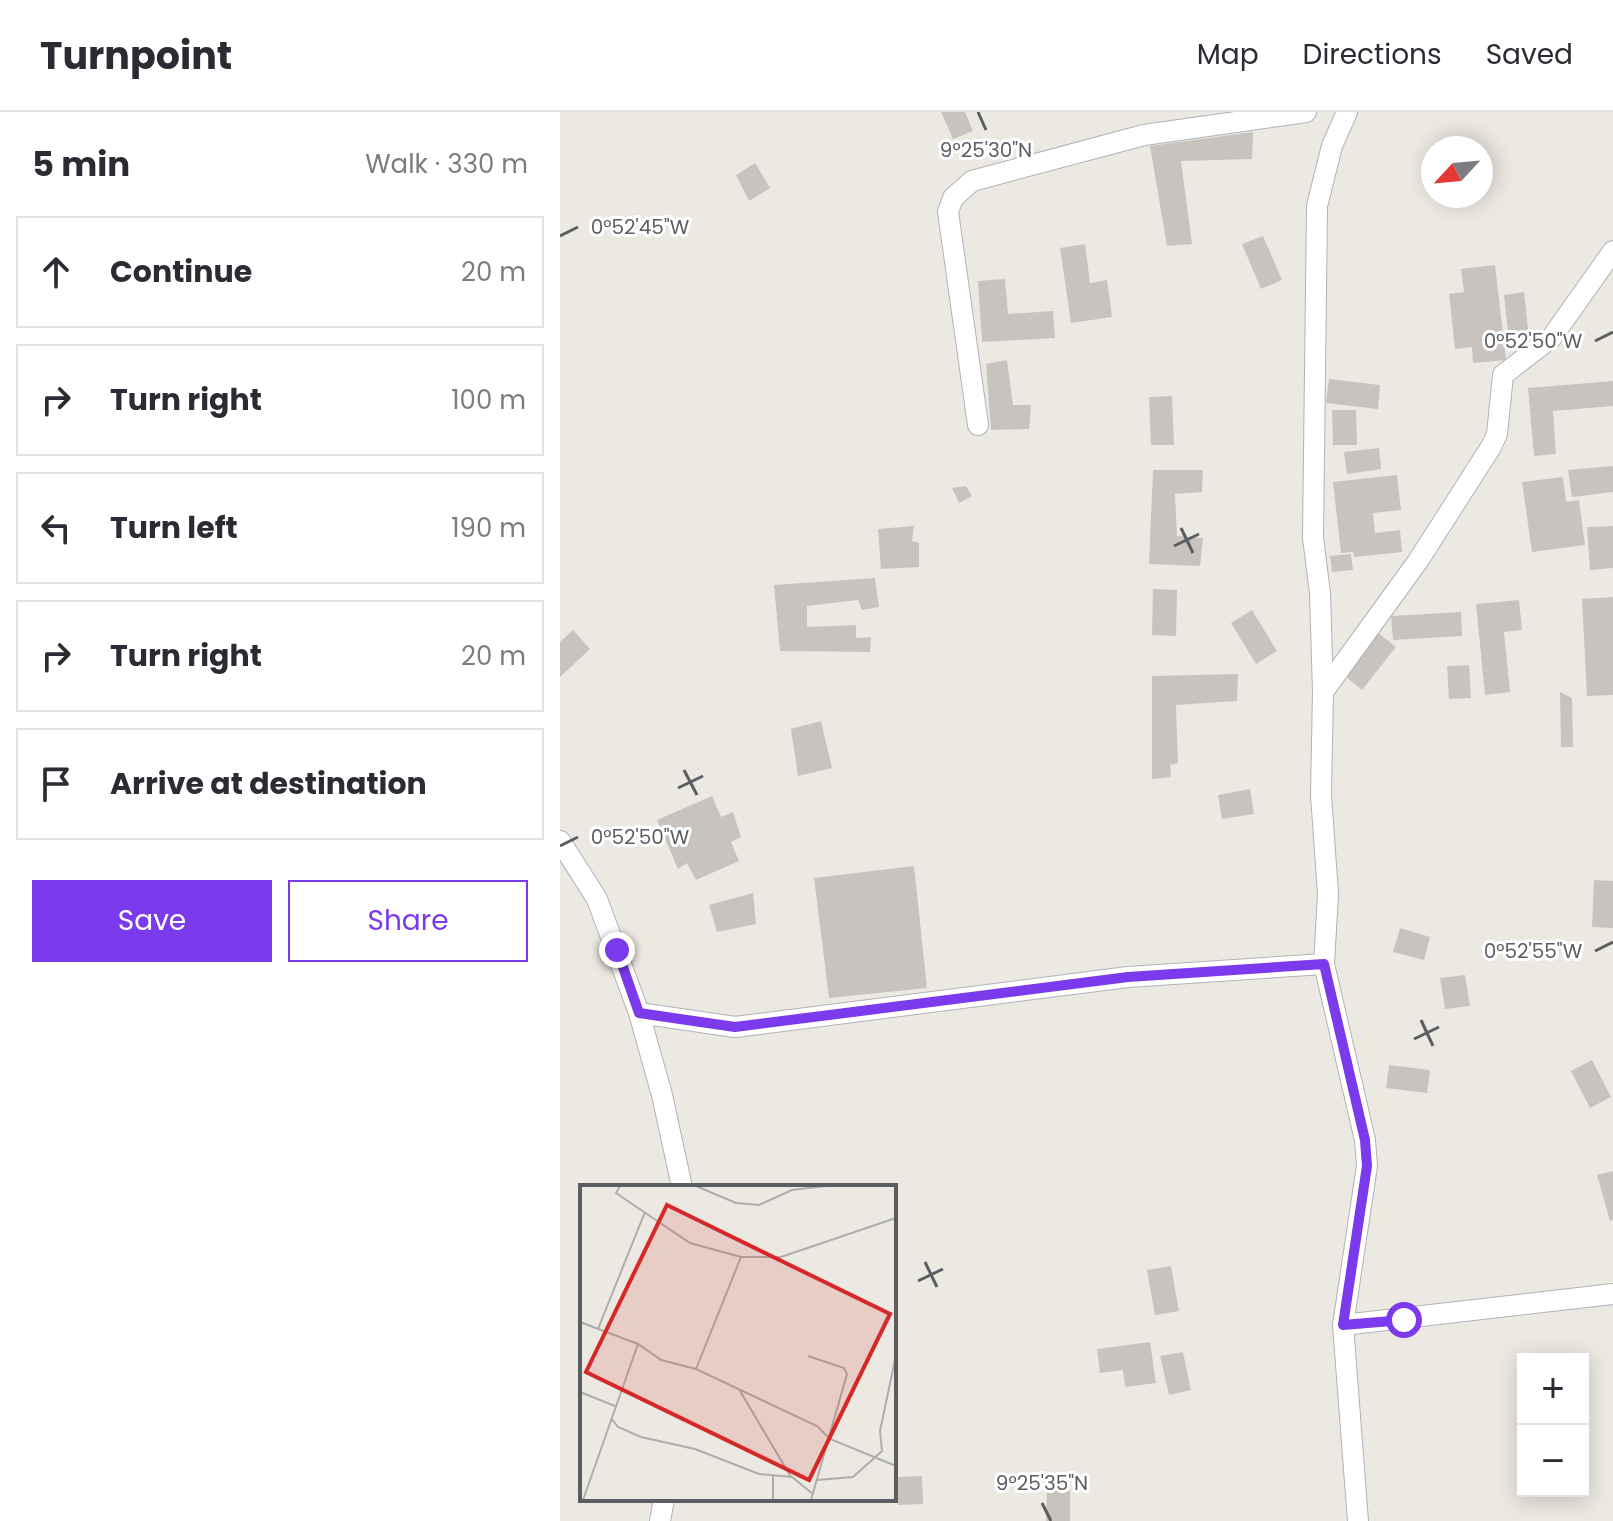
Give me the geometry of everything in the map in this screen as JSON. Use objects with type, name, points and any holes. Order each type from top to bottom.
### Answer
[{"type":"street","points":[[978,425],[948,212],[960,188],[972,181],[1144,135],[1306,112]]},
{"type":"street","points":[[1347,112],[1332,146],[1317,206],[1313,490],[1323,692],[1321,795],[1328,894],[1324,964],[1365,1140],[1367,1166],[1343,1325],[1358,1521]]},
{"type":"street","points":[[1323,692],[1418,561],[1491,447],[1497,434],[1503,375],[1552,337],[1613,251]]},
{"type":"street","points":[[560,841],[597,899],[639,1013],[666,1109],[682,1185]]},
{"type":"street","points":[[639,1013],[735,1027],[1128,977],[1324,964]]},
{"type":"street","points":[[1343,1325],[1613,1294]]},
{"type":"street","points":[[660,1521],[664,1501]]},
{"type":"building","points":[[941,112],[965,112],[973,131],[953,139]]},
{"type":"building","points":[[1253,132],[1252,159],[1181,161],[1192,244],[1167,246],[1150,146]]},
{"type":"building","points":[[755,163],[770,188],[749,201],[736,175]]},
{"type":"building","points":[[1263,236],[1282,280],[1261,289],[1242,244]]},
{"type":"building","points":[[1085,244],[1090,283],[1107,280],[1112,317],[1071,323],[1060,248]]},
{"type":"building","points":[[1495,265],[1506,360],[1473,363],[1472,347],[1455,349],[1449,294],[1464,292],[1461,269]]},
{"type":"building","points":[[1005,279],[1008,314],[1053,311],[1055,338],[982,342],[978,281]]},
{"type":"building","points":[[1524,292],[1529,338],[1509,340],[1504,295]]},
{"type":"building","points":[[1007,360],[1013,405],[1031,405],[1029,429],[991,430],[986,364]]},
{"type":"building","points":[[1329,379],[1380,385],[1378,409],[1326,403]]},
{"type":"building","points":[[1613,381],[1613,406],[1553,411],[1556,454],[1534,456],[1528,388]]},
{"type":"building","points":[[1172,396],[1174,445],[1151,445],[1149,397]]},
{"type":"building","points":[[1332,410],[1356,410],[1357,445],[1333,445]]},
{"type":"building","points":[[1379,448],[1381,469],[1347,474],[1344,452]]},
{"type":"building","points":[[1613,466],[1613,492],[1572,497],[1568,470]]},
{"type":"building","points":[[1153,470],[1203,470],[1202,492],[1175,494],[1177,536],[1203,538],[1200,566],[1149,564]]},
{"type":"building","points":[[1397,475],[1401,510],[1373,513],[1375,533],[1400,530],[1402,552],[1354,557],[1353,552],[1341,553],[1333,482]]},
{"type":"building","points":[[1563,477],[1566,502],[1579,500],[1585,545],[1532,552],[1522,482]]},
{"type":"building","points":[[966,486],[972,496],[959,503],[952,488]]},
{"type":"building","points":[[914,526],[912,541],[919,543],[919,567],[881,569],[878,529]]},
{"type":"building","points":[[1613,526],[1613,568],[1590,570],[1587,527]]},
{"type":"building","points":[[1351,554],[1353,570],[1332,572],[1330,556]]},
{"type":"building","points":[[875,578],[879,607],[862,610],[858,600],[807,606],[807,627],[856,625],[856,638],[871,637],[870,652],[780,651],[774,585]]},
{"type":"building","points":[[1153,589],[1177,590],[1176,636],[1152,635]]},
{"type":"building","points":[[1613,597],[1613,695],[1587,696],[1582,599]]},
{"type":"building","points":[[1519,600],[1522,630],[1504,632],[1510,692],[1485,695],[1476,604]]},
{"type":"building","points":[[1252,610],[1277,651],[1256,664],[1231,623]]},
{"type":"building","points":[[1461,612],[1462,636],[1393,640],[1391,616]]},
{"type":"building","points":[[1373,629],[1396,647],[1362,690],[1340,672]]},
{"type":"building","points":[[573,630],[590,649],[560,677],[560,642]]},
{"type":"building","points":[[1469,665],[1471,698],[1449,699],[1447,666]]},
{"type":"building","points":[[1238,674],[1237,701],[1176,705],[1178,763],[1170,765],[1171,777],[1152,779],[1152,676]]},
{"type":"building","points":[[1560,692],[1572,698],[1573,747],[1561,747]]},
{"type":"building","points":[[821,721],[832,768],[798,776],[791,729]]},
{"type":"building","points":[[1250,789],[1254,814],[1222,819],[1218,795]]},
{"type":"building","points":[[712,796],[721,817],[733,812],[741,837],[731,842],[739,861],[696,880],[687,863],[678,869],[657,820]]},
{"type":"building","points":[[914,866],[927,988],[829,998],[814,878]]},
{"type":"building","points":[[1594,880],[1613,881],[1613,928],[1592,927]]},
{"type":"building","points":[[753,893],[756,924],[717,932],[709,905]]},
{"type":"building","points":[[1400,928],[1430,937],[1424,960],[1393,952]]},
{"type":"building","points":[[1465,975],[1470,1006],[1445,1009],[1440,978]]},
{"type":"building","points":[[1592,1060],[1611,1097],[1590,1108],[1571,1071]]},
{"type":"building","points":[[1389,1065],[1430,1070],[1427,1093],[1386,1088]]},
{"type":"building","points":[[1613,1171],[1613,1220],[1610,1221],[1597,1175]]},
{"type":"building","points":[[1171,1266],[1179,1311],[1155,1315],[1147,1270]]},
{"type":"building","points":[[1150,1342],[1156,1383],[1125,1387],[1123,1370],[1100,1373],[1097,1349]]},
{"type":"building","points":[[1183,1352],[1191,1390],[1169,1395],[1160,1356]]},
{"type":"building","points":[[922,1476],[923,1504],[898,1505],[896,1477]]},
{"type":"building","points":[[1047,1491],[1070,1491],[1070,1521],[1046,1521]]},
{"type":"route","points":[[617,950],[639,1013],[711,1026],[735,1027],[1128,977],[1324,964],[1365,1140],[1367,1166],[1343,1325],[1404,1320]]}]
